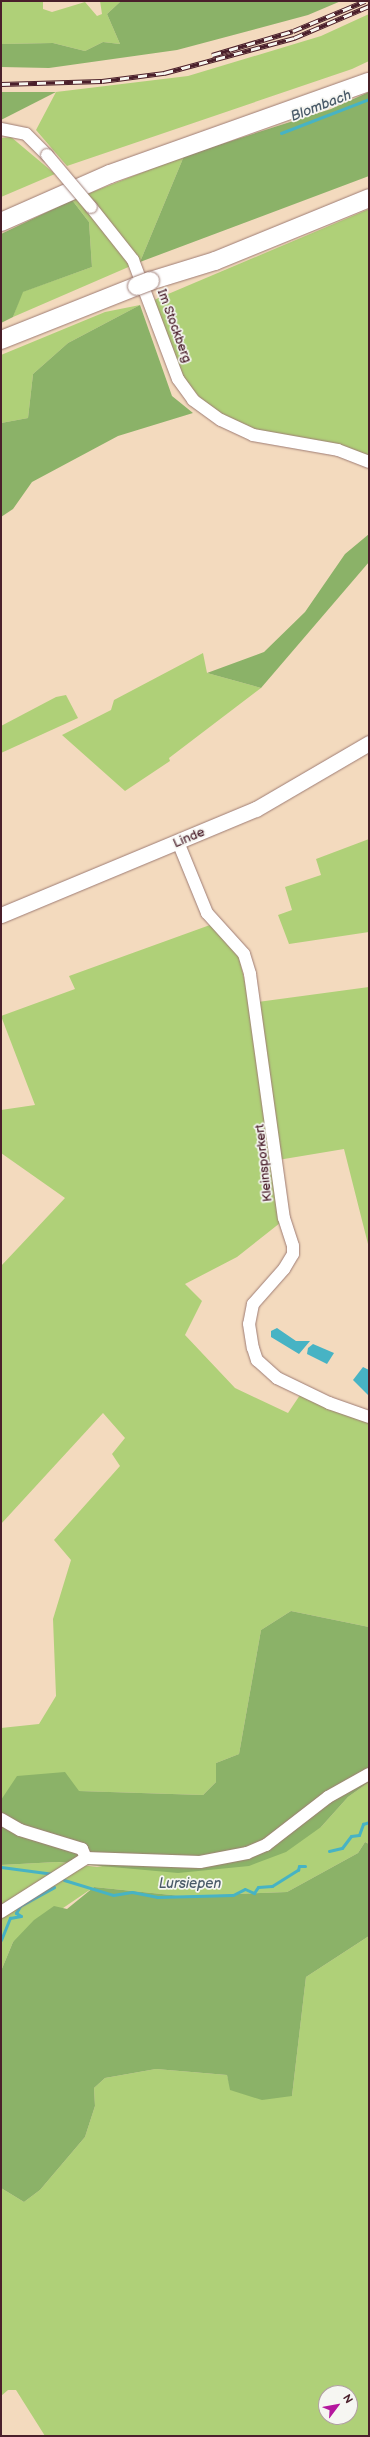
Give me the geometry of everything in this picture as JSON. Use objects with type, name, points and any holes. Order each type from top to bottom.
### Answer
[{"type":"highway","points":[[1,222],[110,174],[369,82]]},
{"type":"highway","points":[[1,340],[144,284],[236,253],[369,198]]},
{"type":"main road","name":"Linde","points":[[1,915],[178,842],[267,803],[369,743]]},
{"type":"street","name":"Im Stockberg","points":[[1,129],[26,134],[47,154],[133,260],[178,379],[193,400],[221,420],[253,435],[338,450],[369,462]]},
{"type":"street","name":"Kleinsporkert","points":[[178,842],[206,912],[244,954],[250,974],[284,1218],[293,1246],[293,1254],[284,1269],[253,1304],[249,1324],[253,1348],[257,1360],[277,1378],[329,1403],[369,1417]]},
{"type":"street","points":[[1,1912],[86,1858],[187,1863],[247,1853],[266,1846],[325,1799],[369,1774]]},
{"type":"street","points":[[1,1819],[20,1830],[82,1849],[86,1858]]},
{"type":"green space","points":[[1,1],[43,1],[43,9],[52,12],[85,2],[97,16],[102,14],[100,1],[121,1],[107,14],[120,44],[103,42],[85,51],[53,43],[1,44]]},
{"type":"green space","points":[[121,1],[341,1],[308,15],[177,50],[49,68],[1,67],[1,44],[53,43],[85,51],[103,42],[120,44],[107,14]]},
{"type":"green space","points":[[369,14],[369,61],[352,69],[67,166],[36,130],[56,92],[188,76],[321,36]]},
{"type":"green space","points":[[1,92],[56,92],[1,120]]},
{"type":"green space","points":[[369,92],[369,176],[140,262],[184,156],[331,109]]},
{"type":"green space","points":[[11,137],[55,174],[1,197],[1,138]]},
{"type":"green space","points":[[184,156],[140,262],[13,317],[22,292],[92,267],[89,222],[72,200]]},
{"type":"green space","points":[[72,200],[89,222],[92,267],[23,292],[13,317],[1,323],[1,234]]},
{"type":"green space","points":[[369,209],[369,458],[264,433],[235,423],[203,402],[181,374],[154,300]]},
{"type":"green space","points":[[140,305],[68,343],[33,374],[28,418],[1,423],[1,355],[105,312]]},
{"type":"green space","points":[[140,305],[172,396],[193,413],[118,436],[32,482],[13,509],[1,517],[1,423],[28,418],[33,374],[68,343]]},
{"type":"green space","points":[[369,534],[369,562],[261,688],[207,673],[264,652],[305,612],[345,554]]},
{"type":"green space","points":[[203,653],[207,673],[261,688],[169,758],[170,761],[125,791],[62,735],[111,710],[114,700]]},
{"type":"green space","points":[[66,695],[78,718],[1,753],[1,726],[56,697]]},
{"type":"green space","points":[[369,839],[369,932],[289,944],[278,915],[292,910],[285,887],[321,875],[316,859]]},
{"type":"green space","points":[[210,925],[239,957],[250,1003],[369,987],[369,1248],[344,1149],[272,1161],[280,1223],[237,1257],[185,1284],[202,1301],[185,1335],[235,1388],[288,1413],[304,1389],[369,1415],[369,1627],[291,1611],[261,1630],[239,1754],[216,1763],[216,1782],[203,1795],[78,1791],[1,1800],[1,1728],[39,1724],[56,1696],[53,1619],[71,1560],[54,1540],[120,1466],[112,1454],[125,1438],[103,1413],[1,1524],[1,1266],[65,1198],[1,1153],[1,1110],[35,1105],[1,1016],[75,989],[69,976]]},
{"type":"green space","points":[[291,1611],[369,1627],[369,1782],[348,1797],[321,1827],[286,1852],[249,1866],[178,1873],[57,1862],[1,1865],[1,1800],[17,1776],[65,1772],[79,1791],[203,1795],[216,1782],[216,1763],[239,1754],[261,1630]]},
{"type":"green space","points":[[369,1782],[369,1844],[365,1842],[358,1853],[287,1892],[181,1896],[94,1887],[13,1942],[1,1971],[1,1865],[57,1862],[97,1867],[321,1827],[348,1797]]},
{"type":"green space","points":[[365,1842],[369,1844],[369,1936],[306,1977],[292,2096],[262,2100],[230,2090],[227,2075],[156,2069],[105,2078],[94,2088],[95,2106],[85,2137],[40,2190],[24,2202],[1,2188],[1,1971],[13,1942],[34,1920],[54,1906],[67,1909],[94,1887],[181,1896],[287,1892],[358,1853]]},
{"type":"green space","points":[[369,1936],[369,2436],[45,2436],[16,2390],[8,2390],[1,2396],[1,2188],[24,2202],[40,2190],[85,2137],[95,2106],[94,2088],[105,2078],[156,2069],[227,2075],[231,2090],[292,2096],[306,1977]]},
{"type":"water","points":[[277,1328],[296,1341],[310,1341],[299,1354],[271,1337],[271,1331]]},
{"type":"water","points":[[313,1344],[334,1353],[327,1364],[307,1354],[308,1348]]},
{"type":"water","points":[[363,1367],[369,1370],[369,1396],[353,1380]]},
{"type":"waterway","name":"Blombach","points":[[281,133],[369,99]]},
{"type":"waterway","name":"Lursiepen","points":[[329,1851],[342,1848],[351,1836],[359,1835],[363,1824],[369,1822]]},
{"type":"waterway","name":"Lursiepen","points":[[64,1880],[113,1895],[132,1892],[157,1897],[233,1895],[245,1889],[254,1893],[258,1887],[272,1886],[298,1870],[299,1866],[305,1866]]},
{"type":"waterway","points":[[1,1867],[54,1874]]},
{"type":"waterway","name":"Lursiepen","points":[[1,1940],[10,1918],[21,1916],[16,1913],[20,1906],[54,1887]]},
{"type":"railway","points":[[212,55],[293,31],[365,1]]},
{"type":"railway","points":[[1,84],[102,81],[164,73],[294,38],[369,6]]}]
